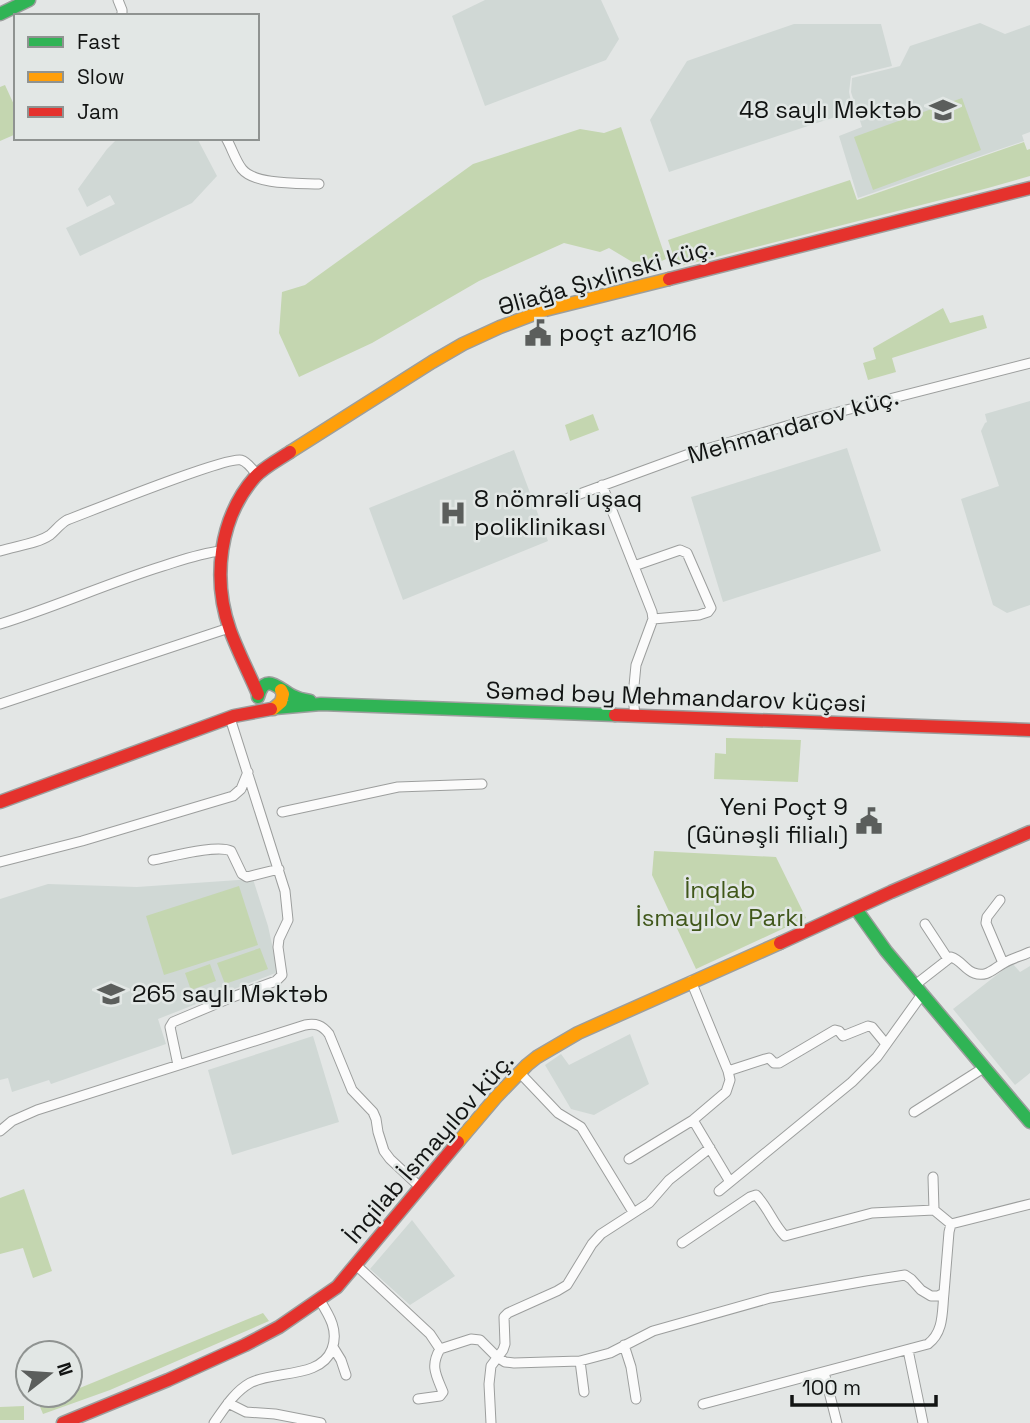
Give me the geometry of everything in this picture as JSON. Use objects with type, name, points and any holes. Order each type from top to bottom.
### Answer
[{"type":"main road","points":[[0,14],[29,0]]},
{"type":"main road","name":"Əliağa Şıxlinski küç.","points":[[258,695],[229,628],[221,589],[220,551],[225,531],[243,493],[257,475],[296,447],[463,344],[500,327],[566,305],[1030,188]]},
{"type":"main road","points":[[244,662],[278,687],[283,694],[282,702],[273,709],[263,707],[258,695]]},
{"type":"main road","points":[[232,717],[258,695],[262,687],[270,683],[296,698],[321,704]]},
{"type":"main road","points":[[0,802],[232,717],[321,704]]},
{"type":"main road","name":"Səməd bəy Mehmandarov küçəsi","points":[[321,704],[1030,730]]},
{"type":"main road","name":"İnqilab İsmayılov küç.","points":[[63,1423],[181,1375],[271,1331],[337,1287],[497,1096],[519,1072],[561,1042],[691,981],[1030,832]]},
{"type":"main road","points":[[856,909],[870,931],[1030,1122]]},
{"type":"street","points":[[227,140],[239,165],[245,173],[253,177],[275,182],[318,184]]},
{"type":"street","name":"Mehmandarov küç.","points":[[559,499],[566,499],[690,454],[811,419],[1030,363]]},
{"type":"street","points":[[0,551],[40,540],[51,535],[67,520],[206,468],[242,460],[257,475]]},
{"type":"street","points":[[602,485],[652,612],[653,619],[636,665],[633,696],[635,716]]},
{"type":"street","points":[[634,566],[680,550],[687,553],[711,608],[699,615],[653,619]]},
{"type":"street","points":[[0,624],[122,578],[220,551]]},
{"type":"street","points":[[0,704],[229,628]]},
{"type":"street","points":[[178,1065],[170,1027],[173,1022],[275,981],[282,975],[278,947],[288,920],[285,891],[232,717]]},
{"type":"street","points":[[0,862],[82,841],[233,796],[241,789],[248,772]]},
{"type":"street","points":[[282,812],[398,787],[482,784]]},
{"type":"street","points":[[153,860],[225,848],[231,851],[242,874],[247,877],[279,869]]},
{"type":"street","points":[[1000,900],[987,917],[986,923],[1003,963]]},
{"type":"street","points":[[925,924],[948,958]]},
{"type":"street","points":[[719,1191],[852,1082],[877,1057],[919,989],[948,958],[957,959],[977,975],[994,971],[1003,963],[1030,952]]},
{"type":"street","points":[[629,1159],[693,1120],[726,1093],[730,1080],[728,1071],[691,981]]},
{"type":"street","points":[[1,1128],[37,1110],[315,1023],[324,1027],[329,1034],[352,1090],[373,1112],[384,1152],[421,1188]]},
{"type":"street","points":[[728,1071],[769,1058],[774,1063],[779,1063],[835,1030],[844,1036],[868,1026],[872,1027],[886,1044]]},
{"type":"street","points":[[914,1112],[985,1068]]},
{"type":"street","points":[[519,1072],[558,1113],[581,1127],[633,1212]]},
{"type":"street","points":[[693,1120],[730,1182]]},
{"type":"street","points":[[491,1423],[491,1366],[505,1344],[504,1317],[567,1285],[601,1234],[649,1203],[669,1180],[710,1148]]},
{"type":"street","points":[[933,1177],[934,1210]]},
{"type":"street","points":[[682,1243],[756,1195],[785,1236],[872,1213],[934,1210],[951,1224]]},
{"type":"street","points":[[951,1224],[1030,1204]]},
{"type":"street","points":[[703,1404],[908,1350],[934,1340],[940,1328],[948,1232],[951,1224]]},
{"type":"street","points":[[356,1265],[430,1334],[440,1349]]},
{"type":"street","points":[[418,1399],[440,1396],[443,1392],[434,1368],[440,1349],[471,1339],[480,1340],[505,1362],[580,1361],[610,1353],[653,1331],[770,1298],[905,1275],[932,1296],[944,1293]]},
{"type":"street","points":[[214,1423],[228,1403],[251,1382],[312,1368],[328,1357],[333,1347],[334,1330],[330,1316],[319,1299]]},
{"type":"street","points":[[624,1345],[636,1399]]},
{"type":"street","points":[[333,1347],[346,1375]]},
{"type":"street","points":[[908,1350],[923,1423]]},
{"type":"street","points":[[580,1361],[584,1392]]},
{"type":"street","points":[[824,1372],[837,1423]]},
{"type":"street","points":[[228,1403],[246,1412],[275,1414],[321,1423]]},
{"type":"shaded area","points":[[485,0],[601,0],[619,39],[606,60],[485,106],[452,16]]},
{"type":"shaded area","name":"48 saylı Məktəb","points":[[980,23],[1005,34],[1030,25],[1030,132],[1022,135],[1024,141],[858,198],[839,136],[862,127],[851,92],[852,78],[900,66],[910,46]]},
{"type":"shaded area","points":[[794,24],[881,24],[892,66],[851,76],[849,92],[853,111],[669,172],[650,120],[687,61]]},
{"type":"shaded area","points":[[116,140],[198,140],[217,176],[192,203],[80,256],[66,228],[115,204],[110,195],[87,207],[78,189]]},
{"type":"shaded area","points":[[1030,401],[1030,605],[1007,613],[993,605],[961,499],[999,486],[981,431],[987,422],[985,414]]},
{"type":"shaded area","points":[[847,448],[881,551],[723,602],[691,497]]},
{"type":"shaded area","points":[[514,450],[548,541],[403,600],[369,508]]},
{"type":"shaded area","name":"265 saylı Məktəb","points":[[253,879],[268,926],[278,972],[158,1019],[166,1044],[51,1084],[49,1080],[12,1092],[8,1078],[0,1080],[0,899],[48,884],[137,887]]},
{"type":"shaded area","points":[[1012,963],[1020,972],[1030,966],[1030,1073],[1015,1085],[953,1009]]},
{"type":"shaded area","points":[[630,1034],[649,1084],[594,1115],[571,1109],[545,1065],[561,1054],[569,1065]]},
{"type":"shaded area","points":[[313,1036],[339,1122],[232,1155],[208,1070]]},
{"type":"shaded area","points":[[412,1220],[455,1276],[410,1305],[370,1269]]},
{"type":"green space","points":[[5,85],[14,105],[14,135],[0,141],[0,87]]},
{"type":"green space","points":[[962,98],[981,150],[873,190],[854,137]]},
{"type":"green space","points":[[621,127],[666,259],[644,269],[609,248],[600,252],[564,243],[479,281],[372,343],[299,377],[279,333],[282,292],[305,285],[473,164],[580,129],[604,133]]},
{"type":"green space","points":[[1024,142],[1027,150],[1030,149],[1030,176],[988,188],[677,267],[668,240],[850,180],[857,200]]},
{"type":"green space","points":[[943,308],[950,323],[983,315],[987,328],[892,358],[896,372],[868,380],[863,363],[876,359],[873,348]]},
{"type":"green space","points":[[593,414],[599,430],[570,441],[565,425]]},
{"type":"green space","points":[[726,738],[801,740],[798,782],[714,779],[715,753],[726,754]]},
{"type":"green space","name":"İnqlab İsmayılov Parkı","points":[[654,851],[776,857],[806,918],[696,969],[652,875]]},
{"type":"green space","points":[[239,886],[258,945],[164,975],[146,916]]},
{"type":"green space","points":[[260,948],[268,969],[225,984],[217,963]]},
{"type":"green space","points":[[210,964],[216,981],[191,990],[185,973]]},
{"type":"green space","points":[[24,1189],[52,1271],[33,1278],[23,1248],[0,1254],[0,1198]]},
{"type":"green space","points":[[263,1313],[269,1321],[84,1399],[84,1386]]},
{"type":"green space","points":[[0,1407],[24,1409],[24,1420],[0,1420]]},
{"type":"green space","points":[[41,1409],[57,1409],[43,1414]]},
{"type":"traffic: fast","points":[[0,14],[29,0]]},
{"type":"traffic: fast","points":[[258,697],[261,689],[268,683],[297,698],[310,701]]},
{"type":"traffic: fast","points":[[275,708],[321,704],[615,715]]},
{"type":"traffic: fast","points":[[856,909],[886,951],[1030,1122]]},
{"type":"traffic: slow","points":[[290,452],[432,362],[500,327],[545,310],[669,279]]},
{"type":"traffic: slow","points":[[273,709],[281,702],[281,690]]},
{"type":"traffic: slow","points":[[458,1142],[497,1096],[537,1057],[578,1033],[780,943]]},
{"type":"traffic: jam","points":[[669,279],[1030,188]]},
{"type":"traffic: jam","points":[[258,694],[233,638],[224,610],[221,590],[222,550],[233,511],[243,493],[259,473],[290,452]]},
{"type":"traffic: jam","points":[[0,802],[234,716],[271,709]]},
{"type":"traffic: jam","points":[[615,715],[1030,730]]},
{"type":"traffic: jam","points":[[780,943],[1030,832]]},
{"type":"traffic: jam","points":[[63,1423],[245,1345],[279,1327],[337,1287],[458,1142]]},
{"type":"place","name":"48 saylı Məktəb","points":[[943,110]]},
{"type":"place","name":"poçt az1016","points":[[538,333]]},
{"type":"place","name":"8 nömrəli uşaq poliklinikası","points":[[453,513]]},
{"type":"place","name":"Yeni Poçt 9 (Günəşli filialı)","points":[[869,821]]},
{"type":"place","name":"265 saylı Məktəb","points":[[111,994]]}]
